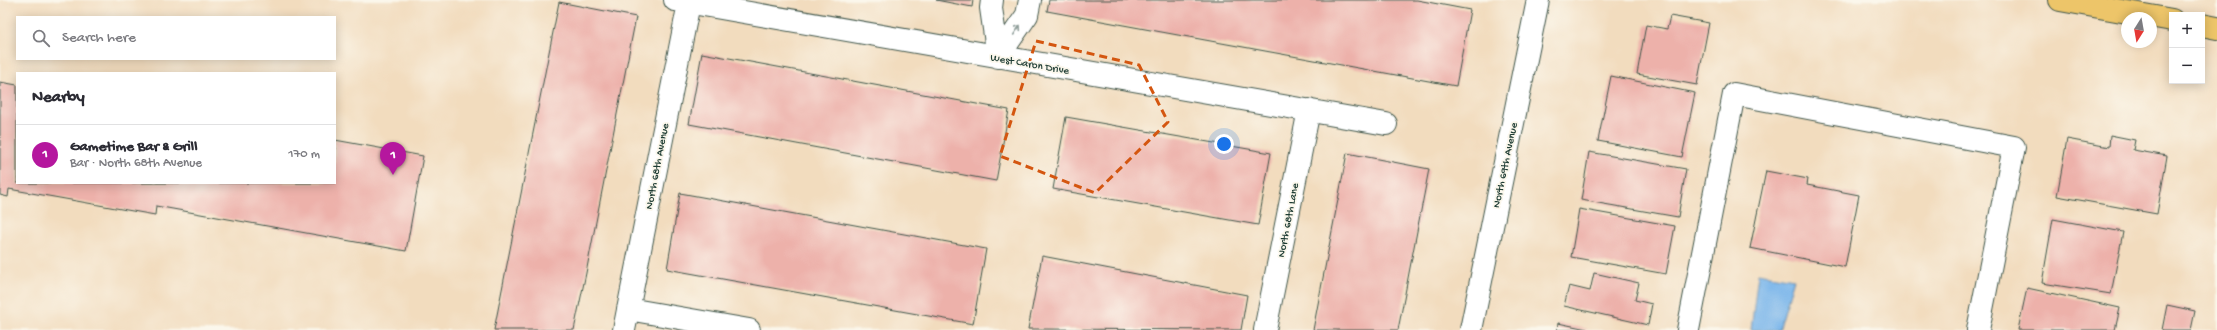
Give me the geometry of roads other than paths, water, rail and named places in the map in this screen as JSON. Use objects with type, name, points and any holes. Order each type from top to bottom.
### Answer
[{"type":"main road","points":[[2060,0],[2169,19]]},
{"type":"main road","points":[[2205,26],[2217,28]]},
{"type":"street","points":[[992,0],[991,8],[998,57]]},
{"type":"street","points":[[998,57],[1027,15],[1030,0]]},
{"type":"street","name":"North 69th Avenue","points":[[1471,330],[1538,0]]},
{"type":"street","name":"West Caron Drive","points":[[682,1],[1386,124]]},
{"type":"street","name":"North 68th Avenue","points":[[624,330],[682,1]]},
{"type":"street","points":[[1688,330],[1734,94],[2014,146],[1978,330]]},
{"type":"street","name":"North 68th Lane","points":[[1265,330],[1309,110]]},
{"type":"street","points":[[628,309],[749,330]]},
{"type":"water","points":[[1758,273],[1794,279],[1779,330],[1751,330]]},
{"type":"place","name":"Gametime Bar & Grill","points":[[393,175]]}]
